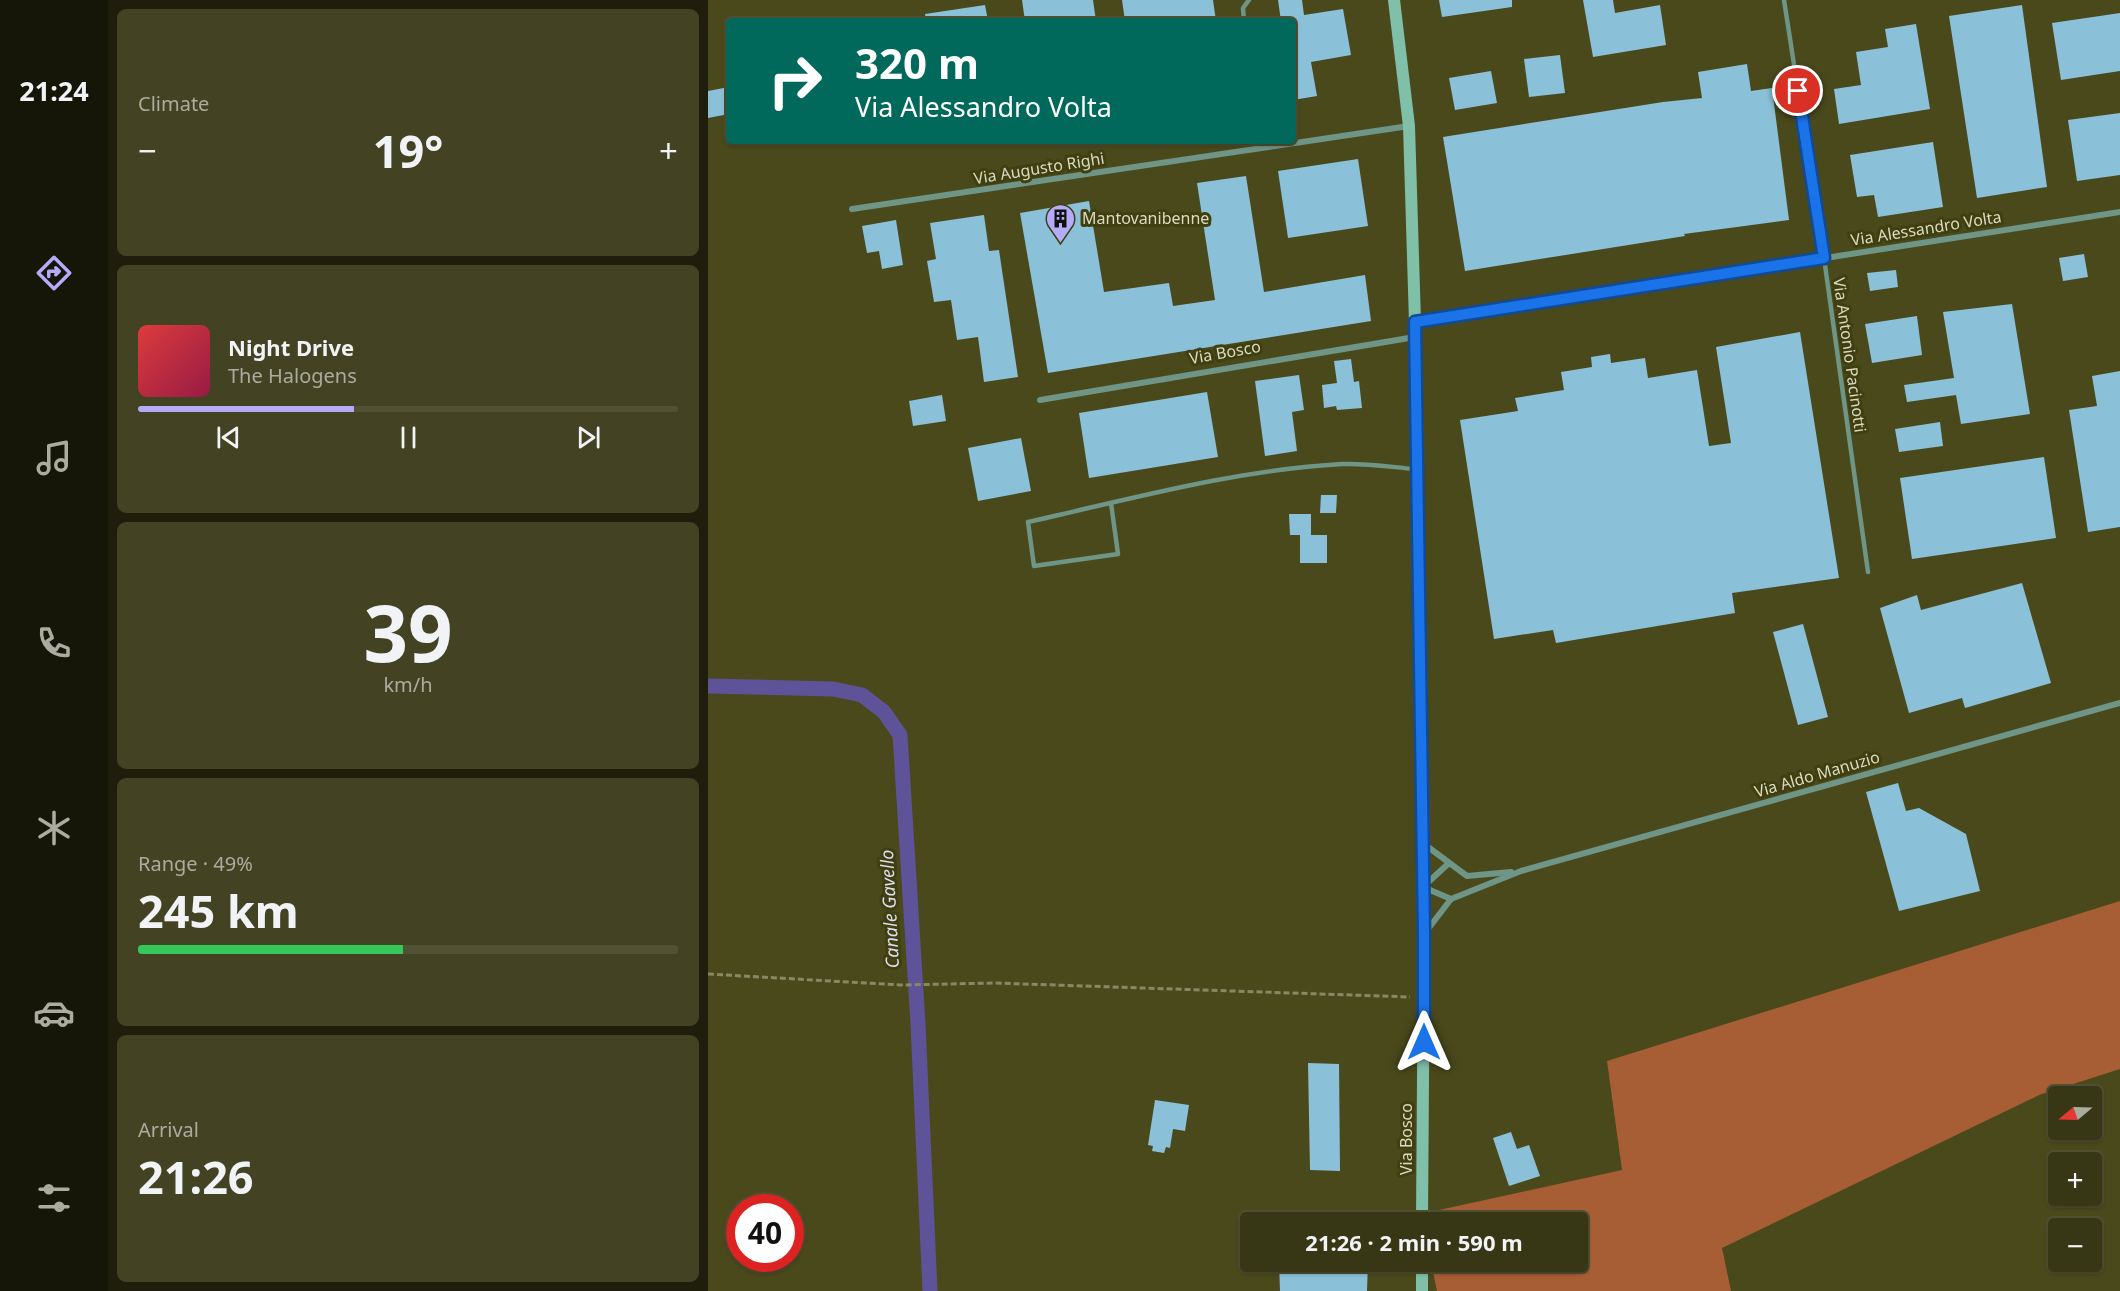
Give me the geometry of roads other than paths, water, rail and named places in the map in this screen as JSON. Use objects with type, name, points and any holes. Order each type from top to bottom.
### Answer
[{"type":"street","name":"Via Bosco","points":[[1394,0],[1409,126],[1415,322],[1424,934],[1422,1212]]},
{"type":"street","name":"Via Augusto Righi","points":[[1296,141],[1409,126]]},
{"type":"street","name":"Via Augusto Righi","points":[[852,209],[1277,144]]},
{"type":"street","name":"Via Alessandro Volta","points":[[1415,322],[2120,212]]},
{"type":"street","name":"Via Bosco","points":[[1040,400],[1415,337]]},
{"type":"street","name":"Via Aldo Manuzio","points":[[1451,899],[1521,871],[2120,703]]},
{"type":"street","name":"Via Aldo Manuzio","points":[[1422,843],[1467,876],[1521,871]]},
{"type":"street","points":[[1424,934],[1451,899],[1423,887],[1449,863]]},
{"type":"street","points":[[1422,1272],[1422,1291]]},
{"type":"lane","points":[[1245,18],[1243,8],[1248,0]]},
{"type":"lane","name":"Via Antonio Pacinotti","points":[[1784,0],[1824,258],[1868,572]]},
{"type":"lane","points":[[1111,503],[1118,554],[1034,566],[1028,522],[1111,503],[1245,475],[1343,464],[1417,469]]},
{"type":"waterway","name":"Canale Gavello","points":[[708,686],[833,689],[862,695],[884,712],[900,735],[918,1024],[930,1291]]},
{"type":"place","name":"Mantovanibenne","points":[[1061,244]]}]
